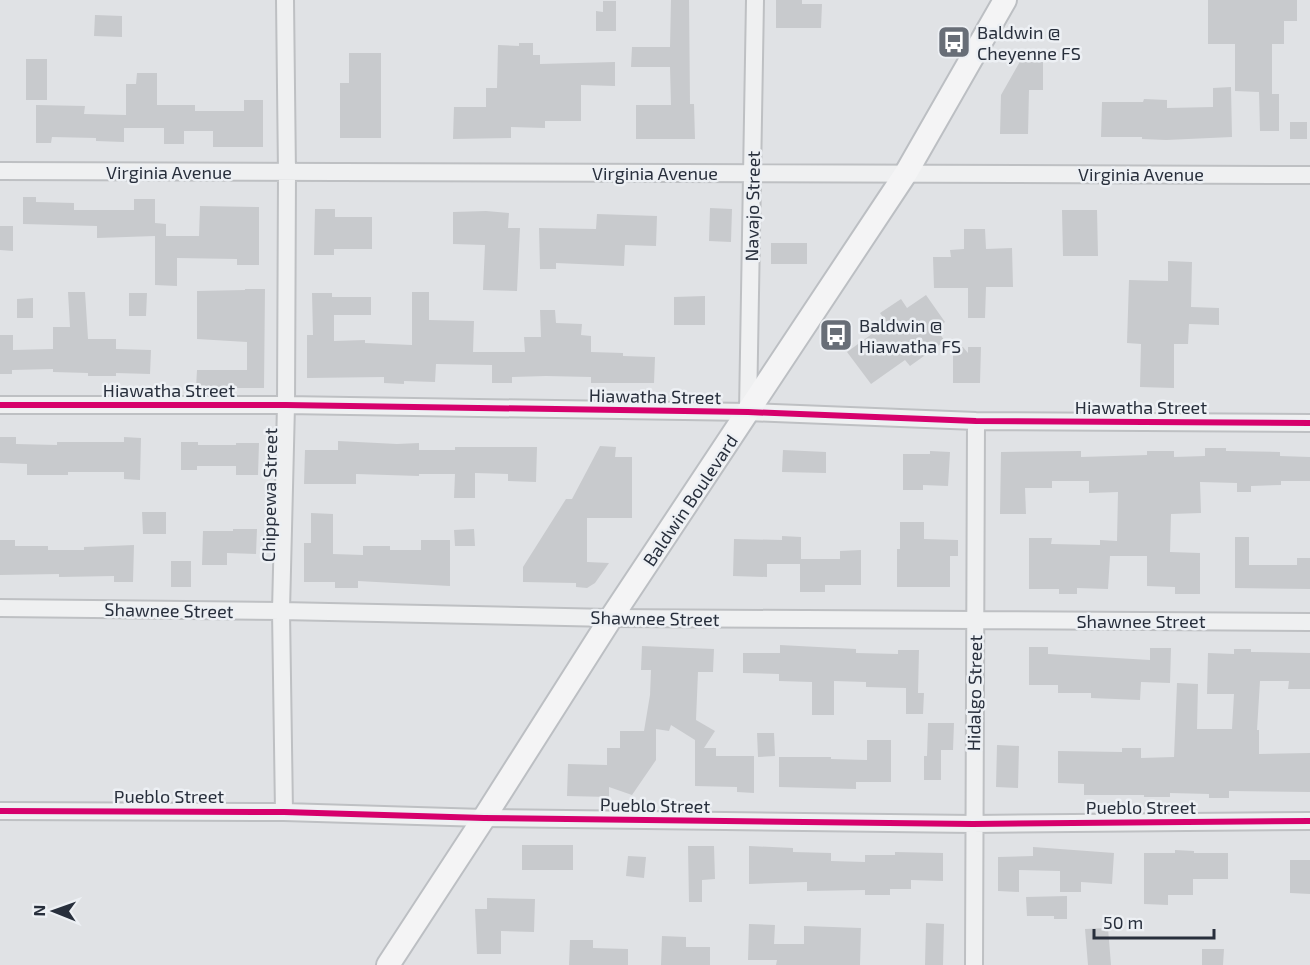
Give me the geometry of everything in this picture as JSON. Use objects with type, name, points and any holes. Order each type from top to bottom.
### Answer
[{"type":"main road","name":"Baldwin Boulevard","points":[[388,965],[611,618],[906,173],[1005,0]]},
{"type":"street","name":"Chippewa Street","points":[[284,812],[281,611],[286,405],[285,0]]},
{"type":"street","name":"Navajo Street","points":[[748,412],[755,0]]},
{"type":"street","name":"Virginia Avenue","points":[[0,171],[1310,175]]},
{"type":"street","name":"Hiawatha Street","points":[[0,405],[286,405],[748,412],[976,421],[1310,423]]},
{"type":"street","name":"Hidalgo Street","points":[[974,965],[976,421]]},
{"type":"street","name":"Shawnee Street","points":[[0,608],[611,618],[1310,622]]},
{"type":"street","name":"Pueblo Street","points":[[0,811],[284,812],[484,818],[973,824],[1310,821]]},
{"type":"building","points":[[671,0],[689,0],[690,104],[694,104],[695,139],[636,139],[636,105],[671,105],[670,67],[631,67],[632,47],[670,47]]},
{"type":"building","points":[[776,0],[802,0],[802,4],[822,4],[821,28],[776,28]]},
{"type":"building","points":[[1208,0],[1297,0],[1297,21],[1284,21],[1284,44],[1272,44],[1272,94],[1279,94],[1279,131],[1260,131],[1259,92],[1235,91],[1235,44],[1208,44]]},
{"type":"building","points":[[603,1],[616,1],[616,31],[596,31],[596,11],[603,12]]},
{"type":"building","points":[[95,15],[122,16],[122,37],[94,36]]},
{"type":"building","points":[[519,43],[533,43],[533,55],[540,55],[540,64],[615,62],[615,86],[581,85],[581,121],[545,121],[545,128],[511,127],[511,138],[453,139],[454,107],[486,107],[486,88],[497,88],[498,45],[519,46]]},
{"type":"building","points":[[349,53],[381,53],[381,138],[340,138],[340,83],[349,83]]},
{"type":"building","points":[[1022,58],[1043,58],[1043,90],[1029,90],[1028,134],[1000,134],[1001,95]]},
{"type":"building","points":[[26,59],[47,59],[47,100],[26,100]]},
{"type":"building","points":[[137,73],[157,73],[157,105],[195,105],[195,111],[244,111],[244,100],[263,100],[263,147],[213,147],[213,131],[184,131],[184,144],[164,144],[164,128],[124,128],[124,142],[96,141],[96,138],[52,137],[51,143],[36,143],[36,105],[85,106],[84,114],[126,115],[126,84],[136,84]]},
{"type":"building","points":[[1231,87],[1232,137],[1166,140],[1142,139],[1142,137],[1101,137],[1102,102],[1167,100],[1167,108],[1213,107],[1213,88]]},
{"type":"building","points":[[1290,122],[1307,122],[1307,139],[1290,139]]},
{"type":"building","points":[[23,197],[36,197],[36,202],[74,203],[74,210],[134,210],[134,199],[155,199],[155,223],[166,224],[166,236],[199,236],[200,206],[259,207],[259,265],[237,265],[237,259],[177,258],[177,286],[155,285],[155,236],[97,238],[97,226],[23,224]]},
{"type":"building","points":[[710,208],[732,209],[731,242],[709,241]]},
{"type":"building","points":[[315,209],[335,209],[335,217],[372,217],[372,249],[334,249],[334,255],[314,255]]},
{"type":"building","points":[[1062,210],[1097,210],[1098,256],[1063,256]]},
{"type":"building","points":[[453,212],[509,213],[508,228],[520,228],[517,291],[483,290],[485,245],[453,244]]},
{"type":"building","points":[[597,214],[657,216],[656,246],[625,245],[624,266],[556,263],[556,269],[540,269],[539,228],[596,229]]},
{"type":"building","points":[[0,226],[13,226],[13,251],[0,250]]},
{"type":"building","points":[[964,229],[985,229],[986,249],[1012,248],[1013,287],[986,287],[985,318],[968,318],[968,288],[934,288],[933,257],[951,257],[950,250],[964,249]]},
{"type":"building","points":[[771,243],[807,243],[807,264],[771,264]]},
{"type":"building","points":[[1168,261],[1192,262],[1191,307],[1219,308],[1219,325],[1189,324],[1188,344],[1174,344],[1174,388],[1140,387],[1141,344],[1127,343],[1129,280],[1168,281]]},
{"type":"building","points":[[265,289],[264,388],[196,388],[197,370],[247,370],[247,342],[197,339],[197,291]]},
{"type":"building","points":[[68,292],[85,292],[88,339],[116,339],[116,349],[151,350],[150,374],[116,373],[116,376],[88,376],[88,373],[53,372],[53,369],[12,370],[12,374],[0,374],[0,335],[13,335],[13,350],[53,349],[53,327],[70,327]]},
{"type":"building","points":[[412,292],[429,292],[429,320],[474,321],[473,352],[525,352],[524,337],[541,337],[540,310],[555,310],[556,323],[582,324],[581,335],[591,336],[591,352],[655,357],[654,383],[591,383],[591,377],[546,376],[512,377],[512,383],[492,383],[492,365],[436,364],[435,382],[384,383],[384,377],[307,378],[307,335],[313,335],[312,293],[332,293],[332,297],[371,297],[371,315],[334,315],[334,341],[365,340],[365,343],[412,345]]},
{"type":"building","points":[[129,293],[147,293],[146,316],[129,316]]},
{"type":"building","points":[[926,295],[945,322],[936,329],[945,341],[910,366],[905,360],[871,384],[847,352],[887,323],[880,313],[901,299],[907,308]]},
{"type":"building","points":[[705,296],[705,325],[674,325],[674,297]]},
{"type":"building","points":[[33,298],[33,318],[17,318],[17,299]]},
{"type":"building","points":[[953,347],[963,347],[968,353],[968,347],[981,347],[980,383],[953,383]]},
{"type":"building","points":[[0,437],[16,437],[16,444],[57,445],[57,442],[124,442],[124,437],[141,438],[140,480],[124,479],[124,472],[27,475],[27,464],[0,463]]},
{"type":"building","points":[[338,441],[419,443],[419,450],[455,450],[455,447],[537,447],[536,482],[508,481],[508,474],[475,473],[475,498],[454,498],[455,474],[419,474],[419,476],[356,474],[356,484],[304,484],[305,450],[338,450]]},
{"type":"building","points":[[181,442],[198,442],[198,445],[259,443],[258,475],[236,475],[236,466],[197,466],[197,470],[181,470]]},
{"type":"building","points":[[600,446],[616,447],[615,457],[632,457],[632,518],[587,518],[587,562],[609,563],[595,583],[587,588],[576,587],[576,583],[523,582],[523,567],[566,499],[572,499]]},
{"type":"building","points":[[1205,448],[1226,448],[1226,451],[1280,452],[1280,456],[1310,457],[1310,481],[1281,481],[1281,485],[1251,486],[1251,492],[1237,492],[1237,483],[1200,482],[1201,513],[1171,514],[1170,552],[1200,553],[1200,594],[1175,594],[1175,587],[1147,586],[1147,556],[1110,556],[1108,589],[1077,588],[1077,594],[1059,594],[1059,589],[1029,589],[1029,538],[1052,538],[1051,544],[1100,545],[1100,540],[1117,541],[1118,492],[1089,493],[1089,481],[1052,481],[1052,488],[1025,488],[1026,514],[1000,514],[1001,452],[1081,451],[1081,457],[1147,455],[1147,451],[1174,451],[1174,457],[1205,456]]},
{"type":"building","points":[[783,450],[826,452],[826,473],[782,472]]},
{"type":"building","points":[[930,451],[950,452],[948,486],[923,485],[923,490],[903,490],[903,454],[930,454]]},
{"type":"building","points":[[142,512],[166,512],[166,534],[143,534]]},
{"type":"building","points":[[311,513],[333,514],[333,554],[363,555],[363,546],[390,546],[390,550],[421,550],[421,540],[450,540],[450,586],[358,581],[358,588],[335,588],[335,582],[304,582],[304,543],[311,543]]},
{"type":"building","points":[[900,522],[924,522],[924,539],[958,540],[958,556],[950,556],[950,587],[897,587]]},
{"type":"building","points":[[233,529],[257,529],[256,554],[227,553],[227,565],[202,565],[203,531],[233,531]]},
{"type":"building","points":[[474,529],[475,546],[455,546],[454,530]]},
{"type":"building","points":[[782,536],[801,537],[801,559],[840,559],[840,551],[861,550],[861,585],[825,585],[825,592],[800,592],[800,564],[767,564],[767,577],[733,576],[734,539],[782,540]]},
{"type":"building","points":[[1235,537],[1249,537],[1249,565],[1297,565],[1297,558],[1310,558],[1310,589],[1235,588]]},
{"type":"building","points":[[0,540],[15,540],[15,546],[48,546],[48,550],[84,550],[84,547],[134,545],[133,582],[114,582],[114,576],[0,575]]},
{"type":"building","points":[[171,561],[191,561],[191,587],[171,587]]},
{"type":"building","points":[[780,645],[856,649],[856,653],[898,654],[898,650],[919,650],[918,693],[924,693],[923,714],[906,714],[906,688],[866,687],[866,682],[834,681],[834,715],[812,715],[812,682],[779,681],[779,674],[743,673],[743,653],[780,653]]},
{"type":"building","points":[[642,646],[714,649],[713,672],[698,672],[696,720],[715,731],[704,748],[716,748],[716,756],[754,756],[754,793],[737,792],[737,787],[695,786],[695,740],[671,725],[669,731],[656,729],[656,760],[632,795],[609,787],[609,797],[567,796],[568,764],[607,765],[607,748],[620,748],[620,731],[644,731],[650,695],[651,670],[641,670]]},
{"type":"building","points":[[1029,647],[1048,647],[1048,654],[1150,660],[1150,648],[1171,648],[1170,683],[1141,682],[1140,700],[1091,698],[1091,693],[1058,693],[1058,685],[1029,685]]},
{"type":"building","points":[[1234,649],[1251,649],[1251,652],[1310,653],[1310,689],[1288,689],[1289,681],[1260,681],[1257,730],[1259,730],[1259,754],[1310,753],[1310,792],[1229,791],[1229,798],[1209,798],[1209,794],[1170,793],[1170,797],[1084,795],[1084,784],[1058,783],[1058,751],[1122,752],[1122,748],[1141,748],[1141,758],[1174,757],[1177,683],[1198,684],[1197,729],[1232,729],[1234,694],[1207,694],[1208,653],[1234,654]]},
{"type":"building","points":[[928,723],[954,723],[953,750],[941,750],[941,780],[924,780]]},
{"type":"building","points":[[757,733],[774,733],[775,756],[758,757]]},
{"type":"building","points":[[867,740],[891,740],[891,782],[856,782],[856,789],[779,787],[779,757],[867,760]]},
{"type":"building","points":[[997,745],[1019,746],[1018,788],[996,787]]},
{"type":"building","points":[[522,845],[573,845],[573,870],[522,870]]},
{"type":"building","points":[[688,846],[714,846],[715,879],[702,880],[702,902],[689,902]]},
{"type":"building","points":[[749,846],[793,848],[793,852],[831,853],[831,861],[865,862],[865,855],[895,855],[895,852],[943,853],[943,881],[911,880],[911,889],[890,889],[890,895],[865,895],[865,890],[807,891],[807,882],[749,884]]},
{"type":"building","points":[[1033,847],[1114,853],[1112,884],[1081,882],[1081,892],[1060,892],[1060,871],[1019,870],[1019,892],[998,891],[998,857],[1033,856]]},
{"type":"building","points":[[1175,850],[1194,851],[1194,853],[1228,853],[1228,879],[1193,879],[1193,895],[1168,895],[1168,905],[1144,904],[1144,853],[1175,853]]},
{"type":"building","points":[[628,856],[646,857],[644,878],[626,876]]},
{"type":"building","points":[[1290,860],[1310,860],[1310,894],[1290,893]]},
{"type":"building","points":[[1067,896],[1067,919],[1054,919],[1054,916],[1027,916],[1026,897]]},
{"type":"building","points":[[487,898],[535,899],[534,932],[501,931],[501,954],[477,954],[475,909],[487,909]]},
{"type":"building","points":[[926,923],[944,924],[943,965],[925,965]]},
{"type":"building","points":[[749,924],[775,925],[774,944],[804,944],[804,926],[861,928],[860,965],[776,965],[777,960],[748,960]]},
{"type":"building","points":[[1108,928],[1111,965],[1088,965],[1085,929]]},
{"type":"building","points":[[662,936],[686,937],[686,947],[710,947],[710,965],[661,965]]},
{"type":"building","points":[[570,940],[593,940],[593,948],[628,949],[628,965],[569,965]]},
{"type":"building","points":[[1202,949],[1224,949],[1223,965],[1202,965]]},
{"type":"cycle path","points":[[0,405],[286,405],[748,412],[976,421],[1310,423]]},
{"type":"cycle path","points":[[0,811],[284,812],[484,818],[973,824],[1310,821]]},
{"type":"place","name":"Baldwin @ Cheyenne FS","points":[[954,42]]},
{"type":"place","name":"Baldwin @ Hiawatha FS","points":[[836,335]]}]
